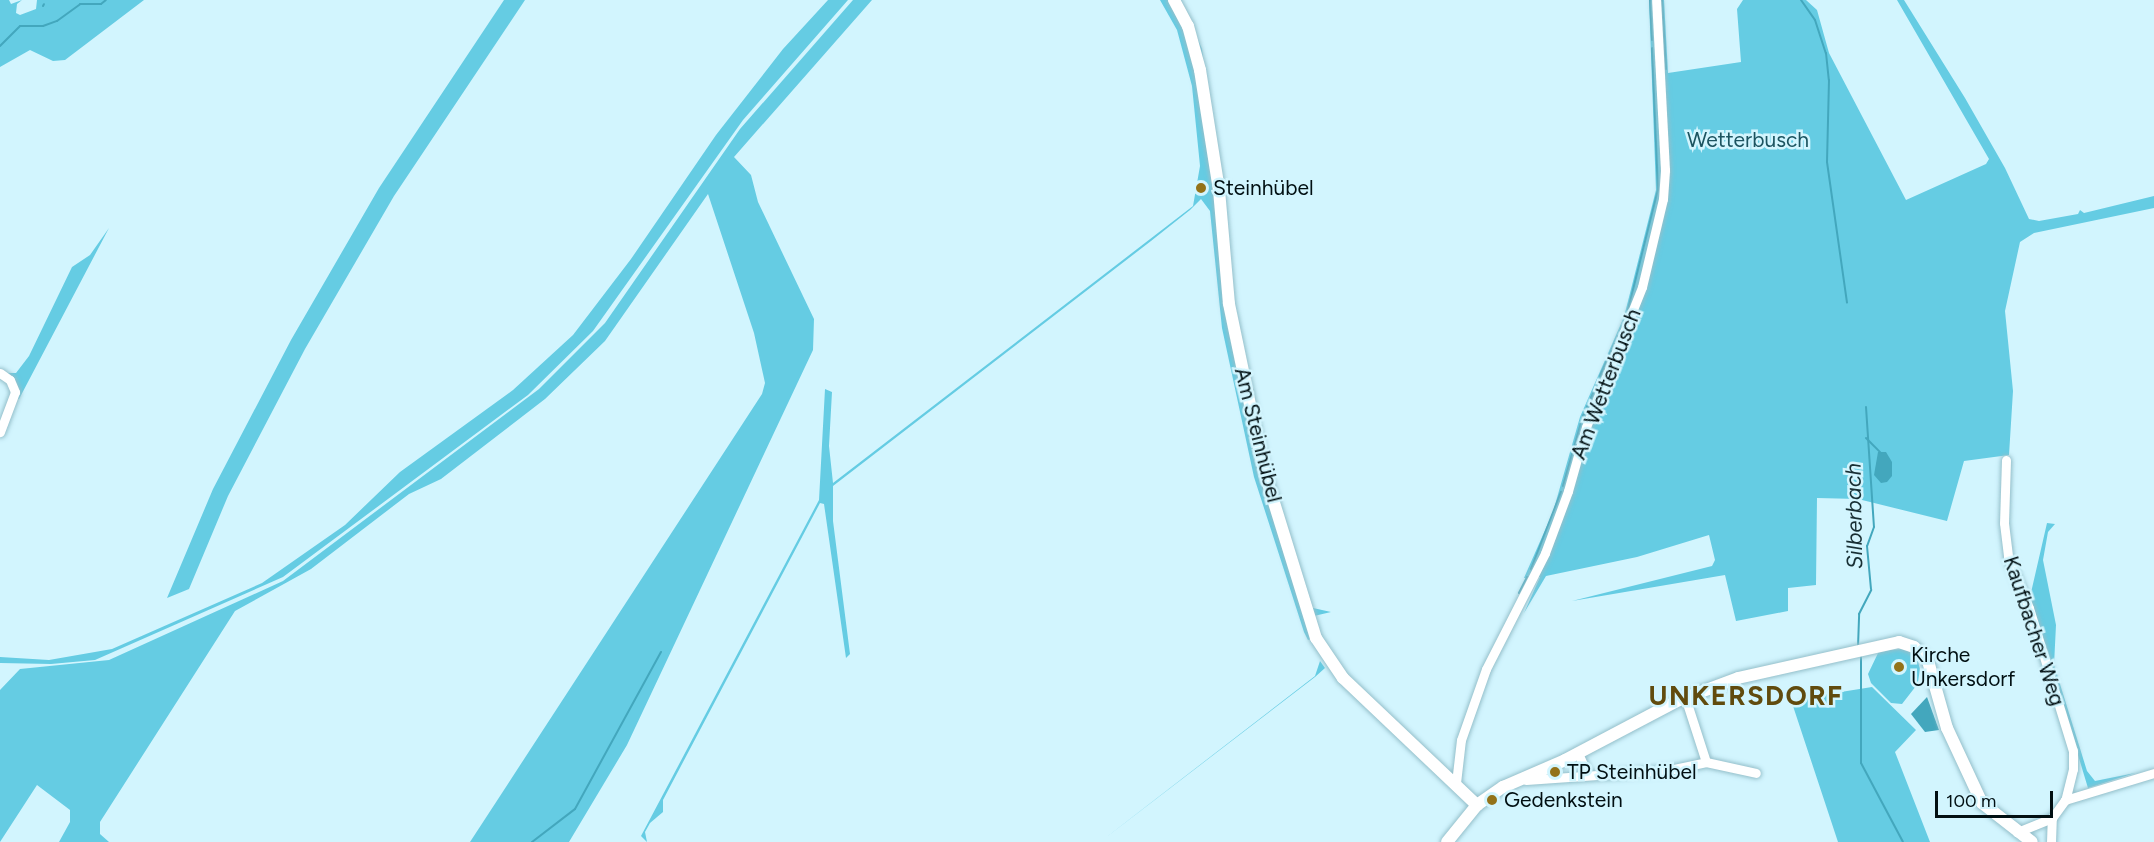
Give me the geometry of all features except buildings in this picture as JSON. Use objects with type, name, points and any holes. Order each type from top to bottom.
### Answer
[{"type":"street","name":"Am Steinhübel","points":[[1174,0],[1188,26],[1200,70],[1219,190],[1229,304],[1263,467],[1316,638],[1343,678],[1477,805]]},
{"type":"street","name":"Am Wetterbusch","points":[[1456,783],[1461,740],[1486,669],[1545,553],[1586,427],[1642,287],[1663,198],[1665,170],[1656,0]]},
{"type":"street","points":[[0,373],[10,380],[15,392],[0,432]]},
{"type":"street","name":"Kaufbacher Weg","points":[[2006,460],[2004,524],[2008,557],[2029,608],[2073,752],[2073,769],[2065,800]]},
{"type":"street","points":[[1447,842],[1477,805],[1503,787],[1526,780],[1684,698],[1738,678],[1899,642],[1922,652],[1947,728],[1976,793],[1988,811],[2032,842]]},
{"type":"street","points":[[1684,698],[1706,762]]},
{"type":"street","points":[[1578,753],[1588,775]]},
{"type":"street","points":[[1526,780],[1669,770],[1706,762],[1756,772]]},
{"type":"street","points":[[2017,832],[2052,818],[2065,800],[2154,773]]},
{"type":"street","points":[[2052,818],[2052,842]]},
{"type":"green space","points":[[0,0],[9,0],[11,4],[22,0],[17,4],[16,13],[20,15],[36,9],[37,0],[144,0],[65,60],[53,61],[30,50],[0,67]]},
{"type":"green space","points":[[504,0],[525,0],[394,196],[305,349],[228,496],[189,589],[167,598],[213,489],[291,340],[379,188]]},
{"type":"green space","points":[[828,0],[848,0],[743,120],[593,331],[528,395],[283,577],[95,660],[51,664],[0,663],[0,657],[49,660],[112,649],[262,583],[345,525],[400,472],[513,390],[573,335],[631,259],[716,135],[783,49]]},
{"type":"green space","points":[[853,0],[872,0],[734,157],[751,175],[758,202],[814,319],[813,350],[627,745],[569,842],[470,842],[762,394],[765,383],[754,333],[708,194],[605,341],[545,399],[441,479],[409,494],[311,569],[235,611],[100,822],[100,834],[109,842],[59,842],[70,822],[70,810],[37,785],[0,842],[0,690],[20,669],[109,660],[283,581],[539,389],[605,323],[740,129]]},
{"type":"green space","points":[[1160,0],[1181,0],[1202,49],[1231,293],[1270,472],[1313,608],[1331,612],[1314,616],[1319,636],[1308,640],[1304,632],[1254,477],[1222,328],[1210,211],[1201,199],[1190,210],[1151,241],[833,486],[833,521],[850,654],[846,658],[824,504],[820,503],[663,800],[663,812],[650,823],[645,832],[647,842],[641,836],[819,500],[825,389],[832,392],[829,446],[833,483],[1193,206],[1200,166],[1192,86],[1177,30]]},
{"type":"green space","name":"Wetterbusch","points":[[1649,0],[1664,0],[1668,73],[1741,62],[1737,9],[1743,0],[1806,0],[1817,10],[1829,53],[1906,200],[1986,164],[1989,159],[1897,0],[1904,0],[1965,98],[2005,168],[2029,219],[2039,221],[2078,214],[2080,210],[2084,213],[2154,196],[2154,208],[2034,233],[2020,242],[2005,311],[2013,391],[2009,455],[1964,461],[1947,521],[1858,499],[1817,498],[1816,585],[1788,588],[1788,611],[1736,621],[1725,575],[1572,601],[1712,566],[1715,560],[1709,535],[1637,557],[1546,576],[1524,613],[1540,577],[1524,578],[1553,512],[1580,417],[1624,317],[1656,190]]},
{"type":"green space","points":[[109,228],[19,399],[17,398],[6,373],[16,373],[29,356],[72,267],[90,255]]},
{"type":"green space","points":[[2047,523],[2055,524],[2048,532],[2043,560],[2056,625],[2054,665],[2087,771],[2095,781],[2135,773],[2088,788],[2030,597]]},
{"type":"green space","points":[[1903,649],[1916,654],[1920,669],[1918,682],[1922,685],[1916,686],[1902,704],[1891,703],[1871,683],[1868,674],[1879,651]]},
{"type":"green space","points":[[1320,661],[1325,668],[1315,677],[1100,842],[1315,676]]},
{"type":"green space","points":[[1872,687],[1916,730],[1895,752],[1930,842],[1838,842],[1791,700]]},
{"type":"shaded area","points":[[1878,452],[1886,452],[1892,462],[1892,476],[1887,482],[1881,483],[1874,475]]},
{"type":"shaded area","points":[[1927,697],[1939,730],[1925,732],[1911,714]]},
{"type":"waterway","points":[[0,46],[20,26],[43,26],[57,21],[80,4],[101,4],[106,0]]},
{"type":"waterway","points":[[1650,0],[1652,40]]},
{"type":"waterway","points":[[1662,0],[1666,69]]},
{"type":"waterway","points":[[1801,0],[1815,20],[1826,53],[1829,80],[1827,162],[1847,303]]},
{"type":"waterway","points":[[1627,314],[1658,190],[1652,48]]},
{"type":"waterway","points":[[1600,376],[1618,336]]},
{"type":"waterway","points":[[1563,486],[1583,416],[1597,384]]},
{"type":"waterway","name":"Silberbach","points":[[1866,407],[1874,527],[1867,546],[1871,589]]},
{"type":"waterway","points":[[1866,438],[1881,453]]},
{"type":"waterway","points":[[1531,569],[1561,492]]},
{"type":"waterway","points":[[1519,593],[1527,577]]},
{"type":"waterway","name":"Silberbach","points":[[1858,647],[1859,614],[1871,590]]},
{"type":"waterway","points":[[532,842],[575,809],[661,652]]},
{"type":"waterway","name":"Silberbach","points":[[1861,655],[1861,763],[1903,842]]},
{"type":"place","name":"Steinhübel","points":[[1201,188]]},
{"type":"place","name":"Kirche Unkersdorf","points":[[1899,667]]},
{"type":"place","name":"TP Steinhübel","points":[[1555,772]]},
{"type":"place","name":"Gedenkstein","points":[[1492,800]]},
{"type":"district","name":"UNKERSDORF","points":[[1746,696]]}]
